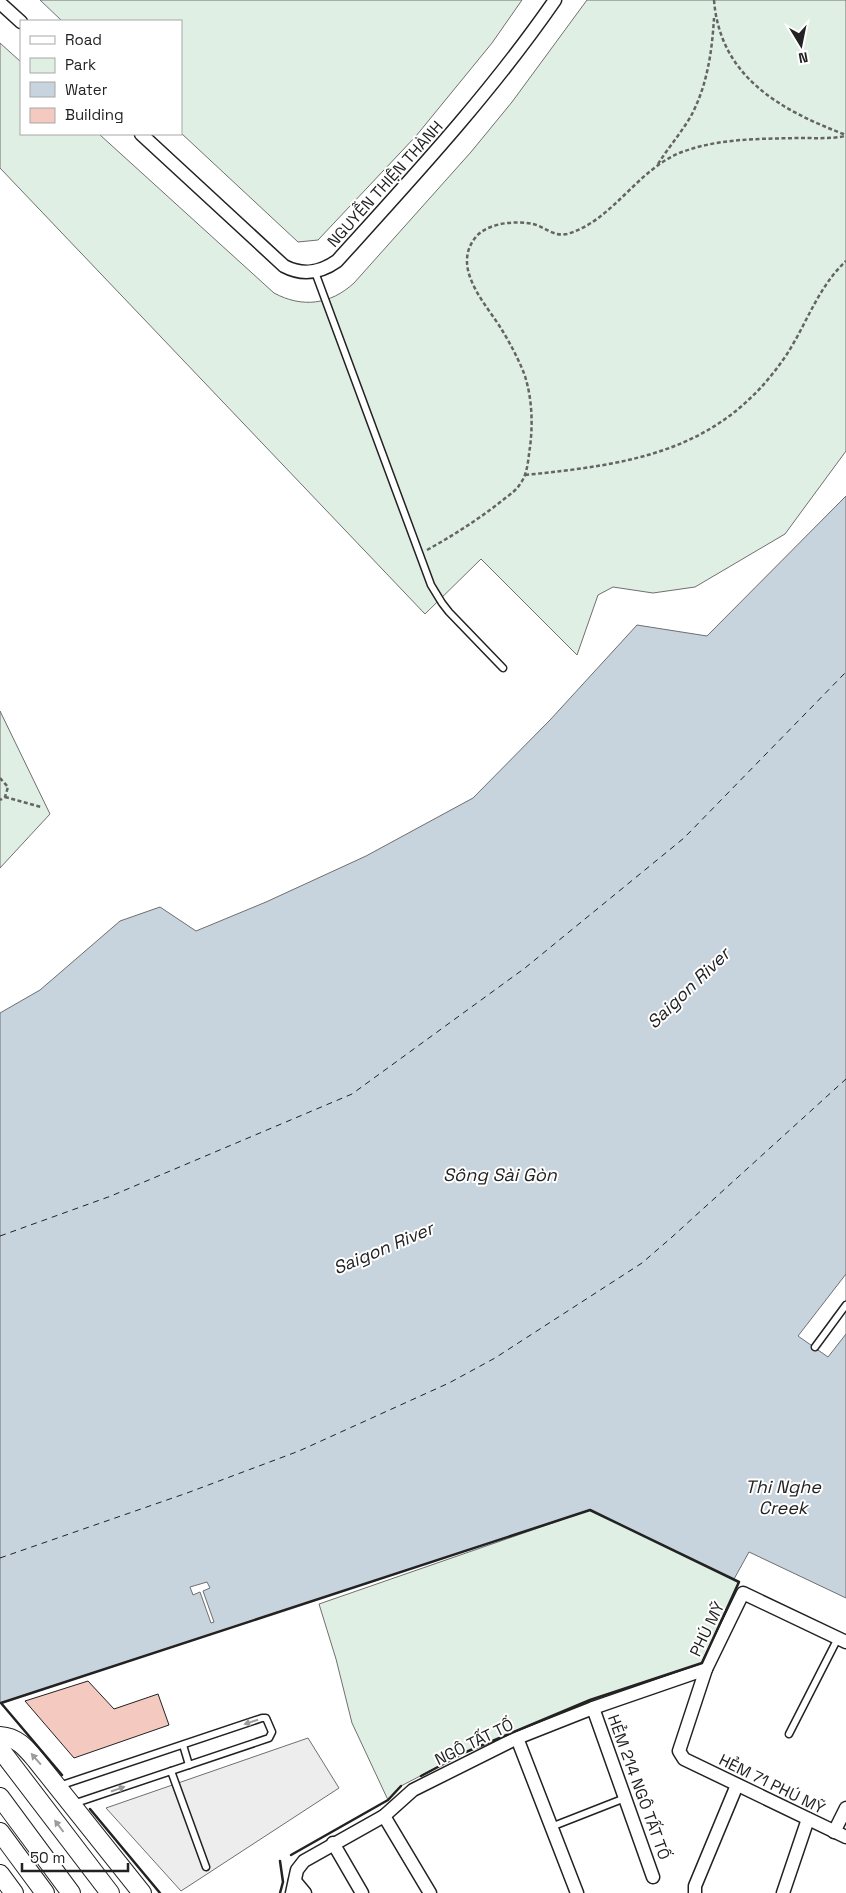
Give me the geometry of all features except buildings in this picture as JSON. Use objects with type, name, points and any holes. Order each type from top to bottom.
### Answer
[{"type":"main road","points":[[0,1736],[8,1736],[22,1744],[58,1786],[142,1893]]},
{"type":"main road","points":[[0,1749],[110,1893]]},
{"type":"main road","points":[[0,1797],[71,1893]]},
{"type":"main road","points":[[0,1832],[45,1893]]},
{"type":"main road","points":[[0,1874],[14,1893]]},
{"type":"street","name":"NGUYỄN THIỆN THÀNH","points":[[315,272],[337,262],[453,133],[512,59],[555,0]]},
{"type":"street","points":[[0,3],[20,21]]},
{"type":"street","points":[[143,135],[284,266],[293,271],[315,272]]},
{"type":"street","name":"PHÚ MỸ","points":[[684,1760],[679,1751],[706,1669],[743,1593],[842,1640]]},
{"type":"street","name":"NGÔ TẤT TỐ","points":[[294,1887],[297,1870],[304,1861],[384,1816],[413,1790],[517,1738],[593,1708],[706,1669]]},
{"type":"street","name":"HẺM 214 NGÔ TẤT TỐ","points":[[593,1708],[653,1877]]},
{"type":"street","points":[[517,1738],[577,1893]]},
{"type":"street","name":"HẺM 71 PHÚ MỸ","points":[[684,1760],[840,1834]]},
{"type":"street","points":[[695,1890],[737,1785]]},
{"type":"street","points":[[840,1834],[846,1808]]},
{"type":"street","points":[[384,1816],[430,1893]]},
{"type":"street","points":[[782,1893],[808,1819]]},
{"type":"street","points":[[333,1843],[362,1893]]},
{"type":"street","points":[[294,1887],[304,1893]]},
{"type":"lane","points":[[315,272],[431,585],[442,603],[503,668]]},
{"type":"lane","points":[[815,1347],[846,1305]]},
{"type":"lane","points":[[789,1734],[842,1640]]},
{"type":"lane","points":[[58,1786],[264,1718],[268,1721],[272,1732],[269,1738],[72,1805]]},
{"type":"lane","points":[[183,1745],[189,1765]]},
{"type":"lane","points":[[171,1771],[206,1866]]},
{"type":"lane","points":[[551,1827],[626,1798]]},
{"type":"path","points":[[714,0],[718,28],[727,51],[740,70],[768,96],[803,117],[846,136]]},
{"type":"path","points":[[657,166],[690,117],[698,101],[709,65],[715,13]]},
{"type":"path","points":[[419,554],[491,509],[518,488],[525,475],[532,434],[528,390],[525,376],[513,350],[494,317],[478,295],[471,280],[468,265],[471,244],[475,237],[486,229],[522,222],[558,234],[568,233],[603,213],[657,166],[682,152],[730,140],[832,138],[846,136]]},
{"type":"path","points":[[525,475],[587,468],[660,452],[693,439],[722,422],[749,400],[776,369],[812,307],[836,272],[846,261]]},
{"type":"path","points":[[0,778],[8,787],[6,797]]},
{"type":"path","points":[[0,800],[6,797],[41,807]]},
{"type":"green space","points":[[40,0],[522,0],[492,43],[416,136],[318,240],[298,242],[182,134],[182,20],[61,20]]},
{"type":"green space","points":[[587,0],[846,0],[846,451],[785,534],[695,587],[653,593],[613,587],[598,595],[577,655],[481,559],[425,614],[0,168],[0,43],[20,61],[20,135],[100,135],[274,293],[295,301],[316,302],[335,296],[354,283],[471,152],[512,102]]},
{"type":"green space","points":[[0,711],[50,814],[0,868]]},
{"type":"green space","points":[[590,1510],[739,1582],[702,1663],[590,1700],[466,1752],[401,1786],[388,1800],[352,1723],[336,1659],[319,1604]]},
{"type":"shaded area","points":[[308,1738],[339,1788],[181,1891],[106,1808]]},
{"type":"water","name":"Sông Sài Gòn","points":[[846,496],[846,1598],[749,1552],[734,1579],[590,1510],[0,1703],[0,1013],[40,990],[120,921],[160,907],[196,931],[266,902],[366,856],[473,798],[550,720],[637,625],[707,636]]},
{"type":"pier","points":[[846,1274],[846,1334],[828,1357],[798,1336]]},
{"type":"pier","points":[[207,1582],[210,1588],[203,1591],[214,1622],[211,1623],[200,1592],[193,1595],[190,1587]]},
{"type":"ferry route","points":[[0,1236],[111,1196],[352,1094],[525,968],[684,838],[846,672]]},
{"type":"ferry route","points":[[0,1558],[187,1493],[299,1451],[449,1383],[495,1358],[642,1263],[846,1079]]},
{"type":"wall","points":[[62,1775],[1,1703],[590,1510],[739,1582],[702,1663],[590,1700],[466,1752],[421,1776]]},
{"type":"wall","points":[[291,1855],[388,1800],[401,1786]]},
{"type":"wall","points":[[90,1809],[160,1893]]},
{"type":"wall","points":[[280,1861],[283,1882],[280,1893]]},
{"type":"water label","name":"Saigon River","points":[[688,988]]},
{"type":"water label","name":"Saigon River","points":[[383,1248]]},
{"type":"water label","name":"Thi Nghe Creek","points":[[783,1496]]}]
